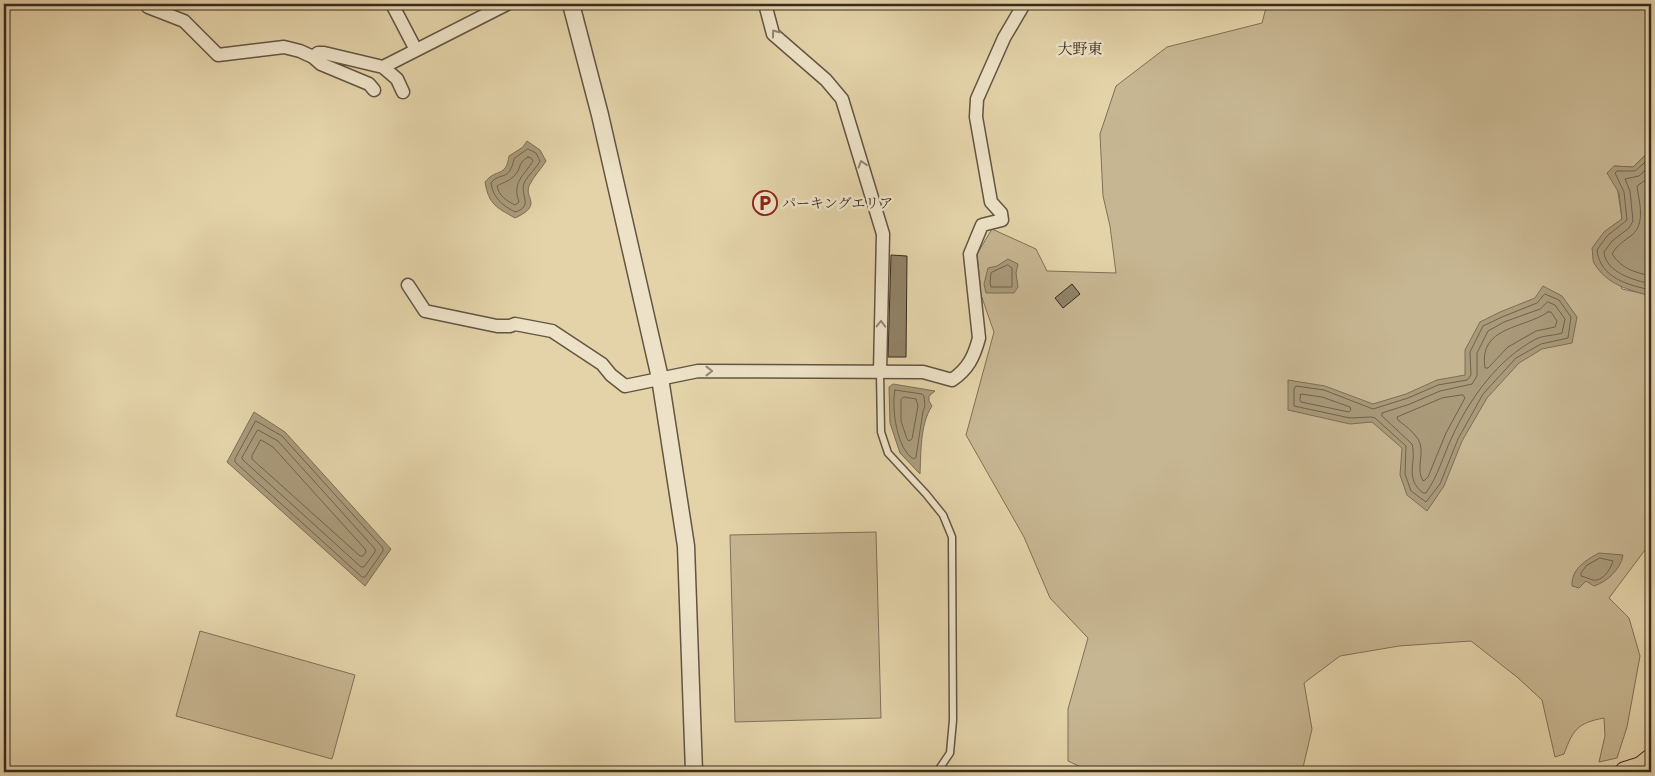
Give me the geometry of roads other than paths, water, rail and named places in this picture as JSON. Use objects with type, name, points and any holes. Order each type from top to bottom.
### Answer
[{"type":"main road","points":[[1626,772],[1641,767],[1651,759]]},
{"type":"street","points":[[392,4],[416,50]]},
{"type":"street","points":[[383,67],[508,4]]},
{"type":"street","points":[[570,4],[600,115],[660,378],[686,546],[694,772]]},
{"type":"street","points":[[765,4],[773,34],[826,80],[842,98],[882,234],[880,372]]},
{"type":"street","points":[[408,285],[425,311],[497,326],[515,324],[552,331],[602,364],[611,375],[625,386],[698,371],[923,372],[952,380],[963,372],[976,352],[979,338],[970,254],[982,225],[1002,220],[1000,213],[991,202],[976,117],[978,99],[1004,38],[1024,4]]},
{"type":"street","points":[[148,7],[184,21],[218,56],[284,47],[314,57],[321,64],[368,84],[374,90]]},
{"type":"street","points":[[314,57],[318,53],[324,53],[383,67],[397,79],[403,92]]},
{"type":"lane","points":[[880,372],[880,432],[888,453],[943,515],[952,537],[954,720],[950,753],[936,772]]},
{"type":"water","points":[[527,141],[540,150],[546,161],[533,178],[528,189],[531,201],[529,209],[515,218],[491,201],[485,182],[503,170],[508,163],[509,156],[523,147]]},
{"type":"water","points":[[1651,150],[1651,296],[1619,286],[1605,277],[1594,263],[1592,248],[1604,232],[1622,219],[1619,193],[1607,173],[1614,166],[1633,167]]},
{"type":"water","points":[[1008,259],[1018,264],[1016,273],[1018,287],[1014,293],[986,293],[984,284],[988,268],[997,266]]},
{"type":"water","points":[[1543,286],[1562,296],[1577,317],[1572,343],[1542,349],[1519,363],[1487,398],[1462,441],[1444,486],[1427,511],[1407,495],[1400,475],[1402,448],[1372,422],[1350,424],[1288,410],[1288,380],[1325,386],[1373,404],[1406,394],[1437,380],[1465,375],[1465,350],[1480,322],[1535,298]]},
{"type":"water","points":[[893,384],[935,391],[929,396],[932,406],[923,430],[920,474],[900,453],[890,423],[889,387]]},
{"type":"water","points":[[254,412],[285,432],[391,549],[365,586],[227,462]]},
{"type":"water","points":[[1599,553],[1623,555],[1616,570],[1599,584],[1594,586],[1586,581],[1579,588],[1572,586],[1574,575],[1580,566]]},
{"type":"place","name":"パーキングエリア","points":[[765,203]]},
{"type":"district","name":"大野東","points":[[1080,49]]}]
